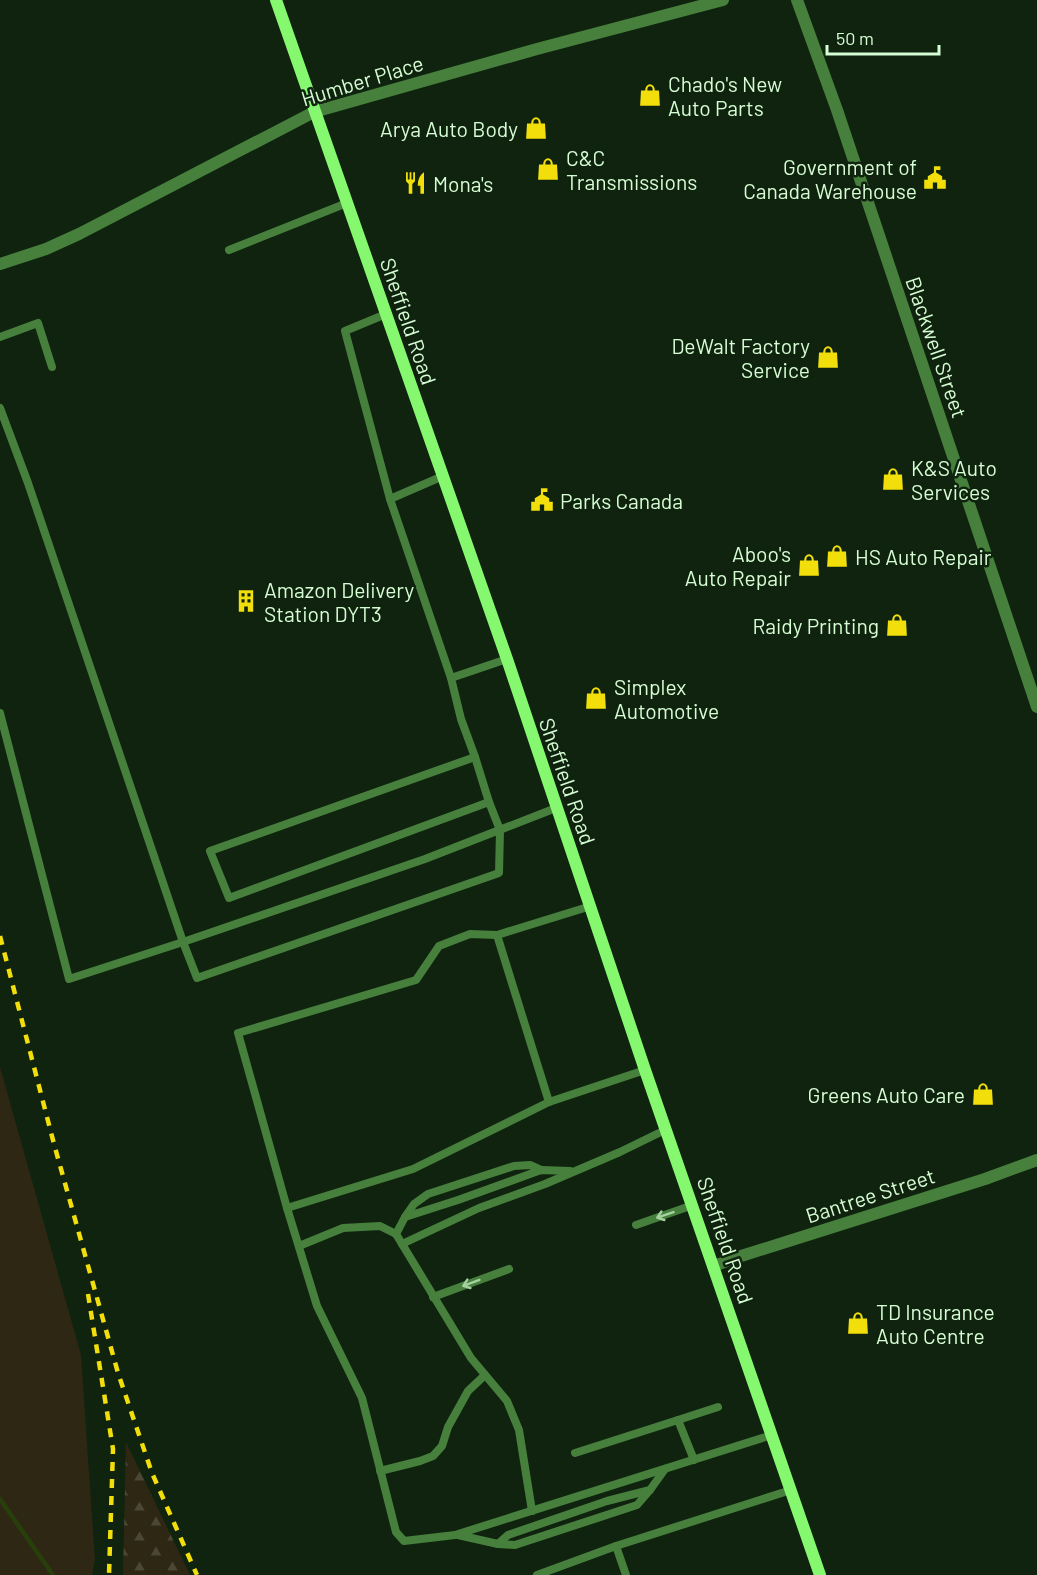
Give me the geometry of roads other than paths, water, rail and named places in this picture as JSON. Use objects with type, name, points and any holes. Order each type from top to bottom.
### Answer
[{"type":"street","name":"Sheffield Road","points":[[276,0],[507,659],[645,1070],[820,1575]]},
{"type":"street","name":"Humber Place","points":[[0,264],[46,249],[79,234],[314,112],[537,49],[723,0]]},
{"type":"street","name":"Blackwell Street","points":[[797,0],[841,122],[1037,707]]},
{"type":"street","name":"Bantree Street","points":[[714,1266],[1037,1160]]},
{"type":"lane","points":[[229,250],[347,203]]},
{"type":"lane","points":[[0,408],[28,483],[197,978],[499,873],[500,830],[461,719],[451,678],[390,499],[345,331],[386,315]]},
{"type":"lane","points":[[0,337],[38,323],[52,367]]},
{"type":"lane","points":[[390,499],[443,476]]},
{"type":"lane","points":[[451,678],[507,659]]},
{"type":"lane","points":[[0,713],[69,979],[425,859],[556,808]]},
{"type":"lane","points":[[475,757],[210,851],[229,898],[489,802]]},
{"type":"lane","points":[[591,906],[497,935],[470,934],[439,946],[416,980],[238,1033],[317,1306],[362,1398],[396,1532],[404,1541],[455,1535],[772,1435]]},
{"type":"lane","points":[[497,935],[549,1102]]},
{"type":"lane","points":[[287,1208],[413,1169],[549,1102],[645,1070]]},
{"type":"lane","points":[[402,1244],[479,1208],[545,1184],[667,1129]]},
{"type":"lane","points":[[396,1234],[414,1204],[428,1194],[513,1166],[530,1165],[541,1170]]},
{"type":"lane","points":[[405,1217],[541,1170],[574,1171]]},
{"type":"lane","points":[[636,1225],[693,1205]]},
{"type":"lane","points":[[298,1246],[342,1228],[380,1226],[396,1234],[471,1358],[507,1401],[519,1430],[532,1511]]},
{"type":"lane","points":[[433,1297],[509,1269]]},
{"type":"lane","points":[[380,1471],[433,1456],[442,1446],[448,1427],[468,1391],[485,1375]]},
{"type":"lane","points":[[575,1453],[718,1407]]},
{"type":"lane","points":[[678,1420],[694,1460]]},
{"type":"lane","points":[[455,1535],[498,1544],[515,1545],[637,1505],[665,1469]]},
{"type":"lane","points":[[498,1544],[508,1535],[607,1501],[650,1490]]},
{"type":"lane","points":[[537,1575],[616,1546],[791,1490]]},
{"type":"lane","points":[[616,1546],[626,1575]]},
{"type":"waterway","points":[[0,1499],[53,1575]]},
{"type":"railway","points":[[0,936],[54,1144],[118,1373],[152,1473],[197,1575]]},
{"type":"railway","points":[[88,1294],[113,1449],[109,1575]]},
{"type":"place","name":"Chado's New Auto Parts","points":[[650,95]]},
{"type":"place","name":"Arya Auto Body","points":[[536,128]]},
{"type":"place","name":"C&C Transmissions","points":[[548,169]]},
{"type":"place","name":"Government of Canada Warehouse","points":[[935,178]]},
{"type":"place","name":"Mona's","points":[[415,183]]},
{"type":"place","name":"DeWalt Factory Service","points":[[828,357]]},
{"type":"place","name":"K&S Auto Services","points":[[893,479]]},
{"type":"place","name":"Parks Canada","points":[[542,500]]},
{"type":"place","name":"HS Auto Repair","points":[[837,556]]},
{"type":"place","name":"Aboo's Auto Repair","points":[[809,565]]},
{"type":"place","name":"Amazon Delivery Station DYT3","points":[[246,601]]},
{"type":"place","name":"Raidy Printing","points":[[897,625]]},
{"type":"place","name":"Simplex Automotive","points":[[596,698]]},
{"type":"place","name":"Greens Auto Care","points":[[983,1094]]},
{"type":"place","name":"TD Insurance Auto Centre","points":[[858,1323]]}]
